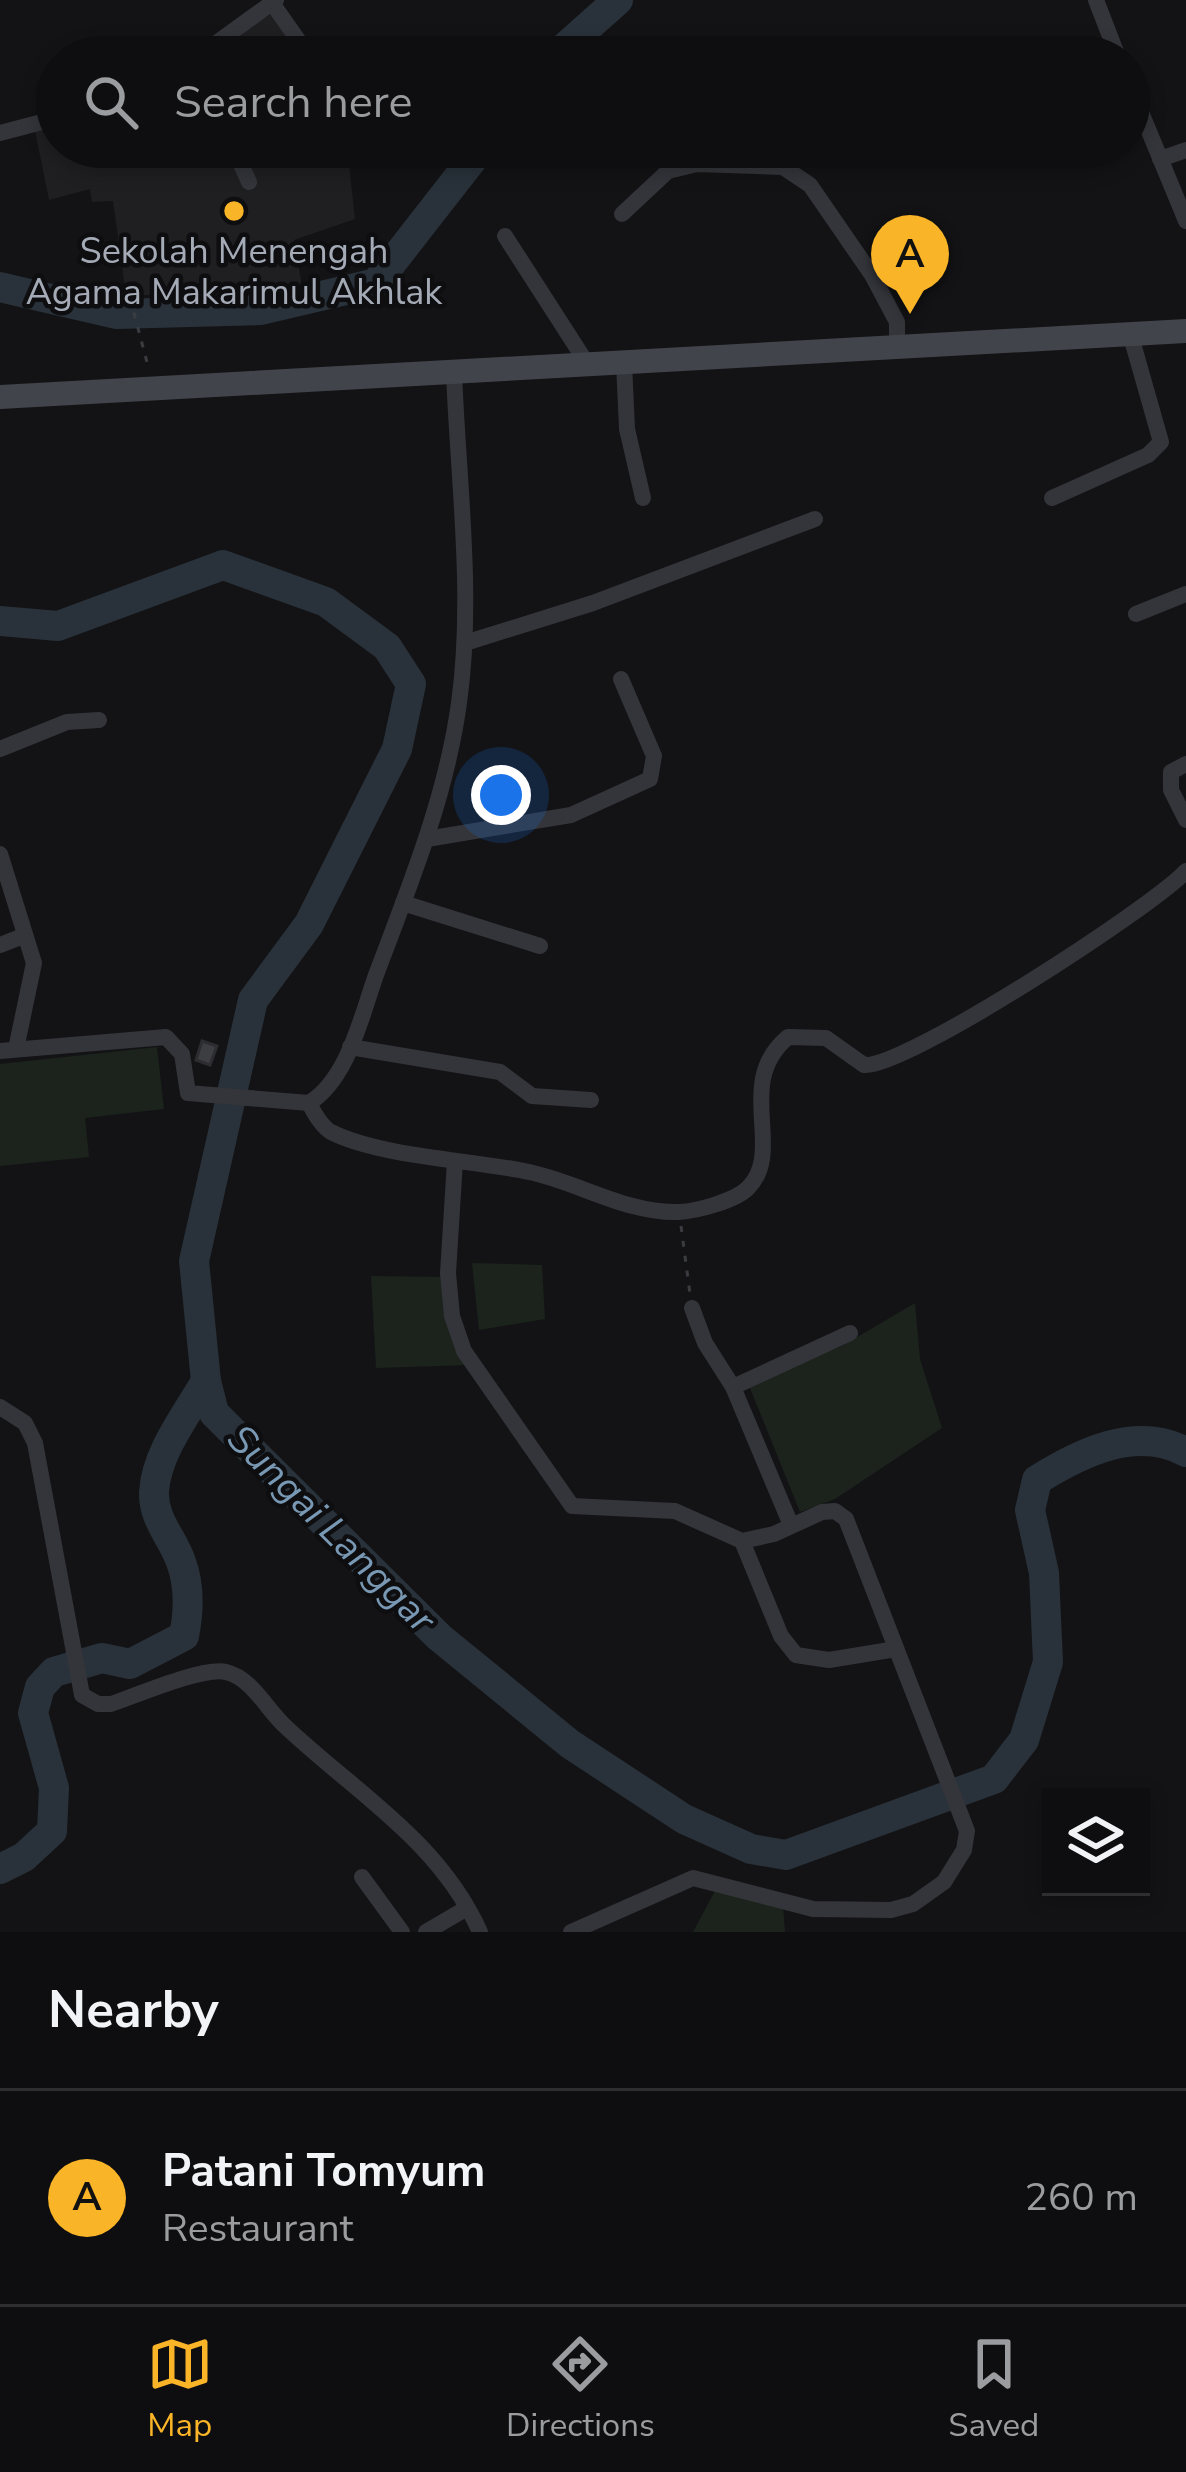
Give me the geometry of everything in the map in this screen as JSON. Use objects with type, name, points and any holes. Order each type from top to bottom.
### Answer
[{"type":"main road","points":[[0,397],[1186,331]]},
{"type":"street","points":[[1096,0],[1110,36]]},
{"type":"street","points":[[226,36],[274,2],[296,36]]},
{"type":"street","points":[[0,133],[36,124]]},
{"type":"street","points":[[1150,134],[1186,221]]},
{"type":"street","points":[[1160,159],[1186,150]]},
{"type":"street","points":[[243,168],[249,182]]},
{"type":"street","points":[[622,214],[668,171],[680,168]]},
{"type":"street","points":[[784,168],[810,185],[872,275],[897,322],[897,346]]},
{"type":"street","points":[[505,236],[588,365]]},
{"type":"street","points":[[1052,498],[1148,455],[1161,442],[1130,333]]},
{"type":"street","points":[[624,363],[627,429],[643,498]]},
{"type":"street","points":[[0,854],[34,963],[34,981],[8,1050],[166,1037],[182,1054],[188,1093],[285,1105],[309,1103],[330,1083],[350,1047],[427,839],[459,706],[465,643],[454,372]]},
{"type":"street","points":[[465,643],[593,603],[815,519]]},
{"type":"street","points":[[1136,614],[1186,594]]},
{"type":"street","points":[[427,839],[572,815],[650,779],[654,756],[621,679]]},
{"type":"street","points":[[0,749],[67,722],[99,720]]},
{"type":"street","points":[[1186,764],[1172,772],[1169,782],[1186,820]]},
{"type":"street","points":[[309,1103],[328,1131],[454,1161],[525,1171],[616,1202],[679,1211],[748,1189],[759,1171],[760,1084],[771,1051],[788,1037],[826,1037],[864,1065],[894,1060],[1042,975],[1186,871]]},
{"type":"street","points":[[403,903],[541,946]]},
{"type":"street","points":[[0,945],[22,936]]},
{"type":"street","points":[[350,1047],[500,1072],[532,1096],[591,1100]]},
{"type":"street","points":[[454,1161],[448,1273],[452,1316],[471,1364],[564,1497],[589,1510],[676,1510],[742,1541],[836,1511],[845,1519],[963,1818],[964,1850],[944,1882],[913,1904],[891,1910],[814,1909],[693,1879],[571,1932]]},
{"type":"street","points":[[692,1308],[705,1343],[733,1388],[791,1526]]},
{"type":"street","points":[[733,1388],[850,1334]]},
{"type":"street","points":[[0,1407],[25,1423],[35,1443],[69,1650],[82,1695],[98,1704],[111,1704],[214,1671],[238,1678],[309,1748],[395,1815],[480,1932]]},
{"type":"street","points":[[742,1541],[781,1636],[796,1655],[829,1660],[896,1649]]},
{"type":"street","points":[[362,1877],[402,1932]]},
{"type":"street","points":[[426,1932],[467,1908]]},
{"type":"path","points":[[130,298],[154,389]]},
{"type":"path","points":[[679,1211],[692,1308]]},
{"type":"shaded area","points":[[282,7],[299,36],[236,36]]},
{"type":"shaded area","name":"Sekolah Menengah Agama Makarimul Akhlak","points":[[43,168],[349,168],[355,219],[294,240],[302,286],[217,295],[126,295],[113,201],[92,202],[90,189],[49,200]]},
{"type":"shaded area","points":[[157,1047],[164,1109],[85,1118],[89,1157],[0,1166],[0,1064]]},
{"type":"shaded area","points":[[472,1263],[542,1265],[545,1319],[479,1330]]},
{"type":"shaded area","points":[[371,1276],[451,1277],[468,1365],[376,1368]]},
{"type":"shaded area","points":[[915,1303],[920,1359],[942,1428],[835,1499],[800,1512],[748,1383],[842,1346]]},
{"type":"shaded area","points":[[717,1887],[783,1906],[785,1932],[693,1932]]},
{"type":"building","points":[[202,1041],[217,1046],[210,1065],[196,1060]]},
{"type":"waterway","name":"Sungai Langgar","points":[[578,36],[618,0]]},
{"type":"waterway","name":"Sungai Langgar","points":[[0,287],[116,314],[261,310],[376,283],[466,168]]},
{"type":"waterway","name":"Sungai Langgar","points":[[0,621],[58,626],[223,565],[326,602],[387,647],[411,684],[397,749],[309,924],[253,1000],[194,1261],[206,1381],[214,1413],[439,1637],[570,1744],[684,1819],[751,1849],[786,1855],[994,1779],[1024,1740],[1048,1662],[1044,1573],[1030,1510],[1037,1480],[1090,1452],[1128,1442],[1167,1444],[1186,1452]]},
{"type":"waterway","points":[[0,1869],[24,1857],[52,1831],[54,1788],[33,1713],[40,1687],[54,1672],[102,1658],[130,1664],[184,1636],[186,1580],[157,1511],[154,1492],[166,1448],[206,1381]]},
{"type":"place","name":"Sekolah Menengah Agama Makarimul Akhlak","points":[[234,211]]},
{"type":"place","name":"Patani Tomyum","points":[[910,314]]}]
